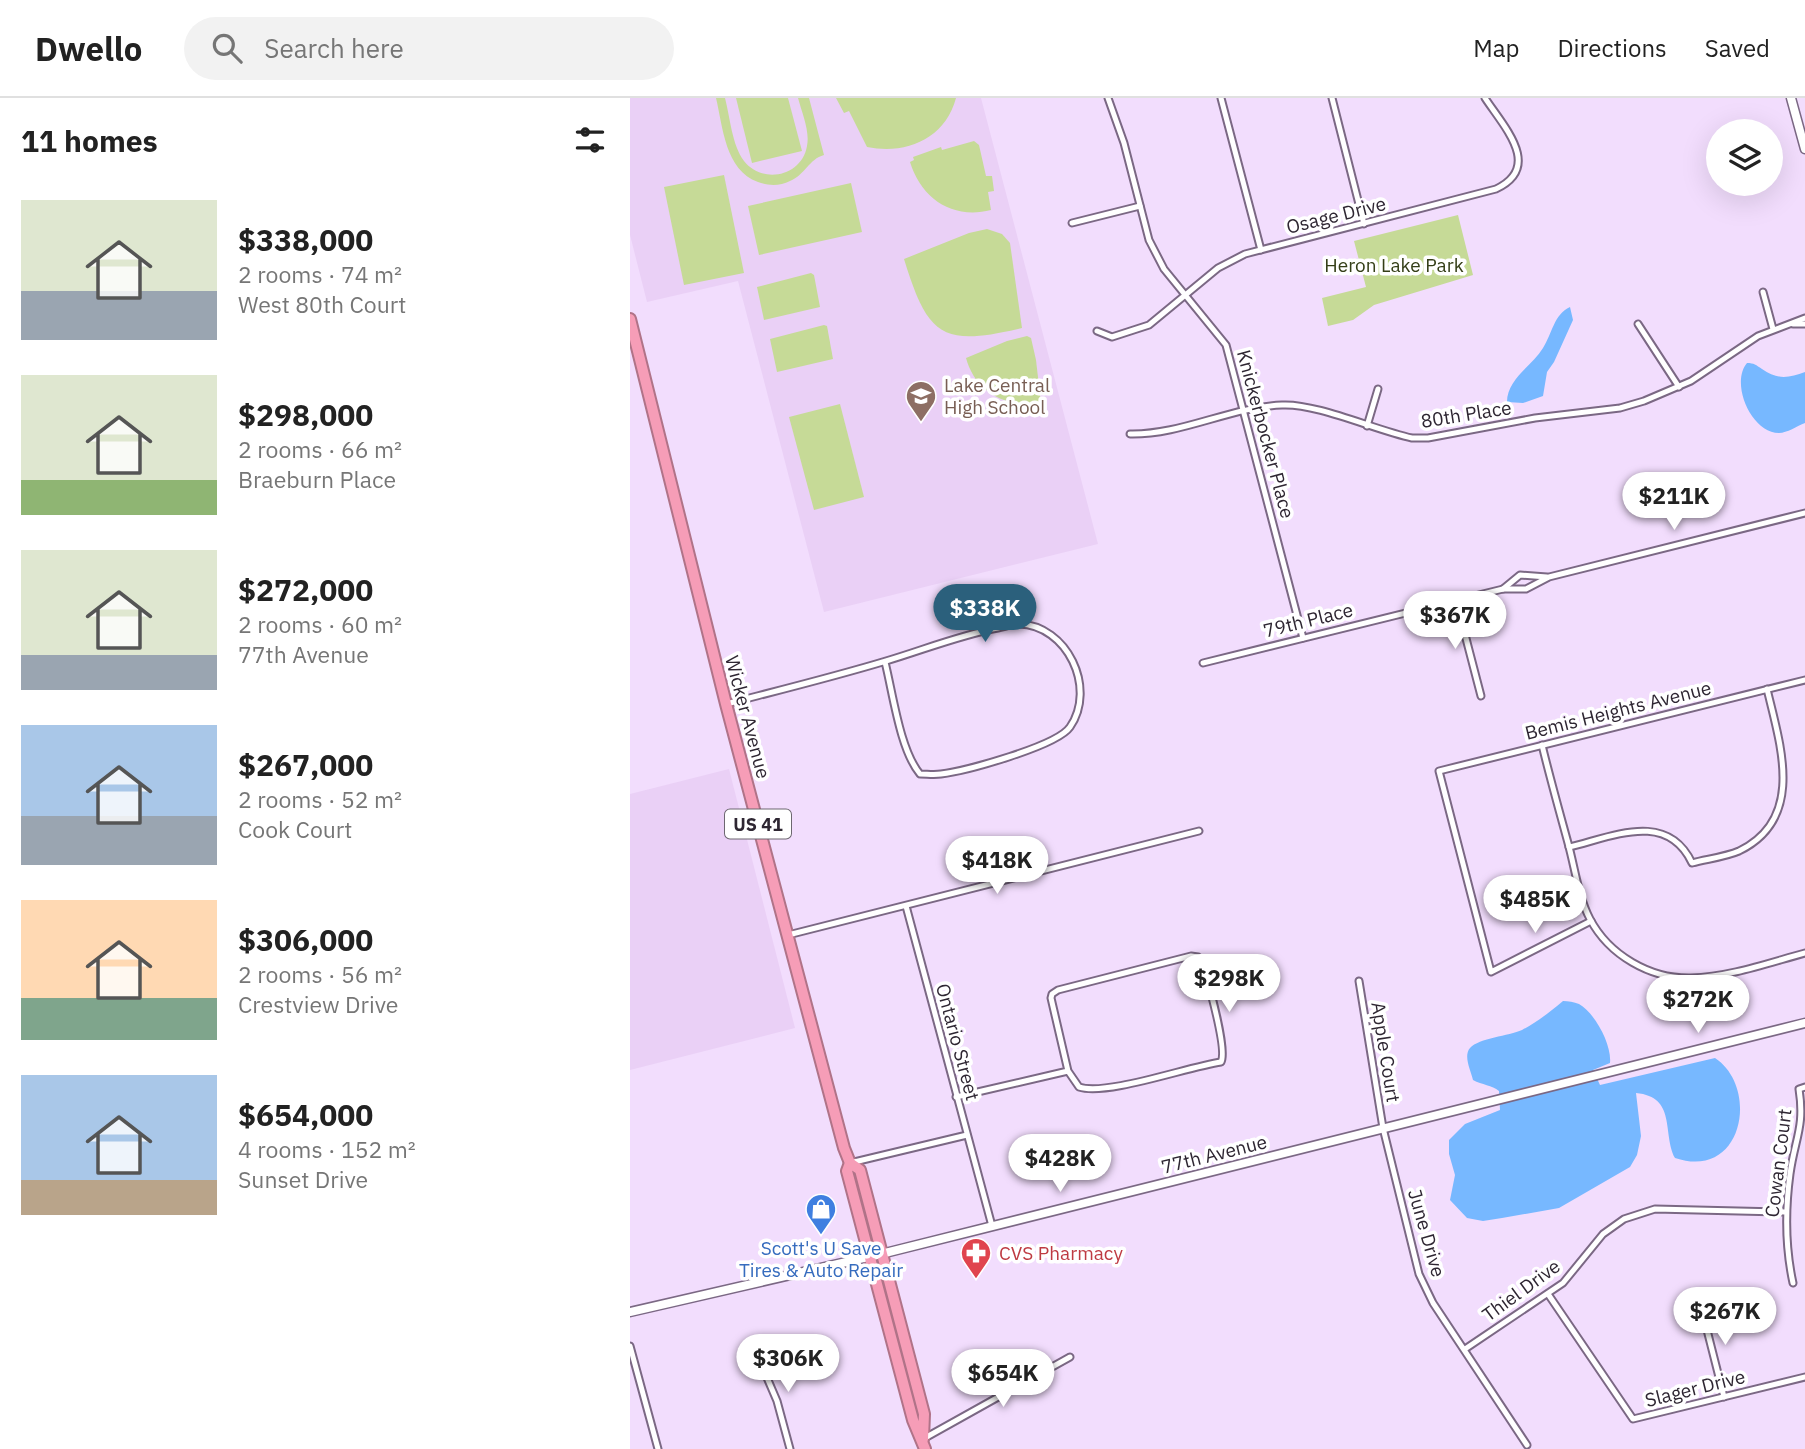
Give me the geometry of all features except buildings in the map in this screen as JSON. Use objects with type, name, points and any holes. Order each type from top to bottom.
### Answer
[{"type":"highway","name":"Wicker Avenue","points":[[630,319],[726,704],[844,1148],[850,1163],[860,1170],[924,1414],[924,1444]]},
{"type":"highway","name":"Wicker Avenue","points":[[850,1163],[847,1171],[869,1256],[913,1420],[924,1444]]},
{"type":"street","name":"Knickerbocker Place","points":[[1108,98],[1156,255],[1164,269],[1226,345],[1303,638]]},
{"type":"street","points":[[1221,98],[1261,250]]},
{"type":"street","points":[[1332,98],[1364,224]]},
{"type":"street","name":"Osage Drive","points":[[1097,331],[1112,337],[1137,331],[1160,318],[1230,261],[1261,250],[1496,189],[1514,177],[1518,168],[1517,151],[1485,98]]},
{"type":"street","points":[[1791,98],[1805,149]]},
{"type":"street","points":[[1072,223],[1140,206]]},
{"type":"street","points":[[1763,292],[1773,329]]},
{"type":"street","name":"80th Place","points":[[1130,434],[1150,434],[1286,404],[1412,438],[1428,438],[1535,418],[1620,408],[1679,387],[1705,373],[1758,336],[1805,318]]},
{"type":"street","points":[[1639,324],[1679,387]]},
{"type":"street","name":"80th Place","points":[[1793,324],[1805,324]]},
{"type":"street","points":[[1367,426],[1378,389]]},
{"type":"street","name":"79th Place","points":[[1203,663],[1503,589],[1526,589],[1549,577],[1805,513]]},
{"type":"street","name":"79th Place","points":[[1503,589],[1520,575],[1549,577]]},
{"type":"street","points":[[1456,600],[1481,696]]},
{"type":"street","points":[[726,704],[885,662],[982,631],[1019,624],[1045,632],[1068,649],[1078,673],[1080,703],[1069,728],[1051,741],[1021,753],[942,774],[920,774],[911,764],[885,662]]},
{"type":"street","name":"Bemis Heights Avenue","points":[[1591,921],[1491,972],[1439,771],[1805,680]]},
{"type":"street","points":[[1569,847],[1642,830],[1672,837],[1681,845],[1692,863],[1737,852],[1764,836],[1779,816],[1788,789],[1787,769],[1767,689]]},
{"type":"street","points":[[1542,745],[1581,895],[1591,921],[1611,947],[1646,970],[1688,978],[1712,977],[1805,953]]},
{"type":"street","points":[[788,935],[1199,831]]},
{"type":"street","name":"Ontario Street","points":[[906,906],[992,1226]]},
{"type":"street","points":[[1191,956],[1202,961],[1222,1042],[1224,1056],[1221,1062],[1098,1091],[1079,1087],[1068,1071],[1052,994],[1058,990],[1191,956]]},
{"type":"street","name":"Apple Court","points":[[1359,981],[1383,1128]]},
{"type":"street","name":"77th Avenue","points":[[630,1312],[881,1254],[1805,1023]]},
{"type":"street","points":[[956,1097],[1068,1071]]},
{"type":"street","name":"Cowan Court","points":[[1793,1283],[1785,1212],[1790,1170],[1803,1120],[1802,1088]]},
{"type":"street","name":"June Drive","points":[[1383,1128],[1419,1273],[1433,1303],[1527,1445]]},
{"type":"street","points":[[850,1163],[967,1135]]},
{"type":"street","name":"Thiel Drive","points":[[1465,1349],[1563,1283],[1603,1234],[1624,1219],[1655,1209],[1785,1212]]},
{"type":"street","name":"Slager Drive","points":[[1548,1294],[1633,1419],[1805,1377]]},
{"type":"street","points":[[1695,1314],[1706,1325],[1724,1397]]},
{"type":"street","points":[[630,1346],[658,1449]]},
{"type":"street","points":[[759,1347],[790,1449]]},
{"type":"street","points":[[924,1444],[1070,1357]]},
{"type":"shaded area","name":"Lake Central High School","points":[[630,98],[981,98],[1098,544],[824,612],[738,281],[647,302],[630,235]]},
{"type":"shaded area","points":[[729,769],[795,1028],[630,1070],[630,794]]},
{"type":"green space","points":[[716,98],[725,98],[732,131],[744,161],[761,173],[781,174],[798,164],[804,156],[807,134],[798,98],[809,98],[824,155],[786,183],[774,185],[758,182],[738,168],[732,158]]},
{"type":"green space","points":[[736,98],[788,98],[802,151],[752,163]]},
{"type":"green space","points":[[836,98],[956,98],[951,112],[933,134],[909,146],[882,149],[867,147],[849,111],[844,113]]},
{"type":"green space","points":[[974,141],[979,145],[986,176],[992,176],[994,191],[988,192],[991,210],[963,212],[951,209],[930,196],[915,175],[910,162],[914,160],[913,157],[941,147],[942,150]]},
{"type":"green space","points":[[724,175],[744,273],[684,285],[664,187]]},
{"type":"green space","points":[[851,183],[862,232],[759,255],[748,206]]},
{"type":"green space","name":"Heron Lake Park","points":[[1458,215],[1473,275],[1374,305],[1353,320],[1328,326],[1322,298],[1366,287],[1354,241]]},
{"type":"green space","points":[[987,229],[1002,234],[1010,243],[1022,328],[973,336],[956,335],[942,330],[921,305],[904,259],[969,233]]},
{"type":"green space","points":[[811,273],[814,275],[820,307],[764,320],[757,287]]},
{"type":"green space","points":[[827,326],[833,359],[777,372],[770,339]]},
{"type":"green space","points":[[1027,336],[1031,338],[1036,360],[1041,403],[1016,403],[994,396],[977,380],[966,358]]},
{"type":"green space","points":[[840,404],[864,497],[814,510],[789,417]]},
{"type":"water","points":[[1570,307],[1573,320],[1547,372],[1543,396],[1523,403],[1507,402],[1511,386],[1543,348],[1560,314]]},
{"type":"water","points":[[1747,363],[1778,376],[1788,377],[1805,372],[1805,423],[1779,433],[1760,425],[1752,416],[1742,394],[1742,372]]},
{"type":"water","points":[[1563,1001],[1577,1003],[1585,1008],[1605,1039],[1610,1063],[1593,1070],[1600,1085],[1715,1058],[1729,1072],[1737,1090],[1740,1109],[1737,1128],[1729,1144],[1716,1156],[1698,1162],[1675,1158],[1663,1109],[1658,1101],[1636,1093],[1641,1136],[1637,1155],[1630,1167],[1559,1208],[1483,1221],[1467,1218],[1450,1200],[1455,1175],[1449,1154],[1449,1140],[1465,1124],[1500,1110],[1499,1091],[1473,1080],[1467,1059],[1468,1051],[1480,1042],[1522,1030]]},
{"type":"place","name":"Lake Central High School","points":[[921,423]]},
{"type":"place","name":"Scott's U Save Tires & Auto Repair","points":[[821,1236]]},
{"type":"place","name":"CVS Pharmacy","points":[[976,1280]]}]
